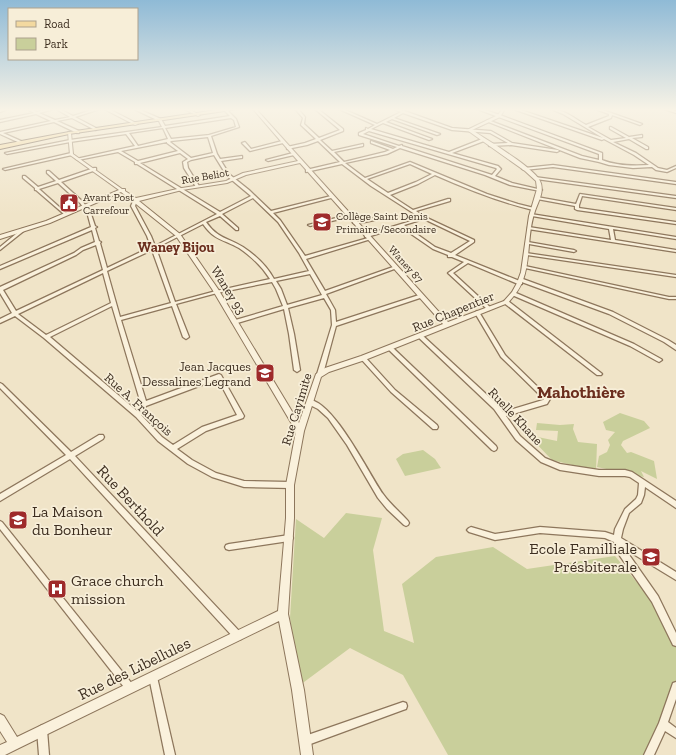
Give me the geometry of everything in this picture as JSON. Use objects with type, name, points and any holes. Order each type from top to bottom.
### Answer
[{"type":"main road","points":[[0,147],[11,144]]},
{"type":"street","points":[[7,153],[53,144]]},
{"type":"street","points":[[5,169],[71,154],[70,144]]},
{"type":"street","points":[[78,159],[150,144]]},
{"type":"street","points":[[170,144],[190,159]]},
{"type":"street","name":"Rue Cayimite","points":[[212,144],[215,154],[228,175],[271,212],[304,258],[333,310],[334,325],[320,374],[300,431],[290,485],[289,538],[283,614],[298,690],[306,755]]},
{"type":"street","points":[[245,144],[250,150],[273,144]]},
{"type":"street","name":"Waney 87","points":[[284,144],[330,197],[447,325]]},
{"type":"street","points":[[288,148],[301,144]]},
{"type":"street","points":[[323,144],[343,163],[387,195],[424,218],[473,241],[450,256]]},
{"type":"street","points":[[378,144],[394,150]]},
{"type":"street","points":[[391,144],[493,176],[511,184],[540,190]]},
{"type":"street","points":[[307,171],[394,150],[405,144]]},
{"type":"street","points":[[416,144],[497,167],[499,169],[493,176]]},
{"type":"street","points":[[449,154],[473,144]]},
{"type":"street","points":[[490,145],[506,144]]},
{"type":"street","points":[[513,144],[566,152]]},
{"type":"street","points":[[546,144],[581,157],[600,160],[609,164],[651,166],[665,171],[676,167]]},
{"type":"street","points":[[575,144],[601,154],[600,160]]},
{"type":"street","points":[[616,144],[635,154],[651,166]]},
{"type":"street","points":[[640,144],[647,148]]},
{"type":"street","points":[[331,152],[362,145]]},
{"type":"street","points":[[490,145],[536,178],[676,197]]},
{"type":"street","points":[[119,151],[220,214],[237,229]]},
{"type":"street","points":[[136,163],[179,152]]},
{"type":"street","name":"Waney 93","points":[[71,154],[95,169],[123,190],[178,235],[216,292],[300,431]]},
{"type":"street","points":[[197,186],[186,168],[185,162],[190,159],[215,154]]},
{"type":"street","points":[[268,160],[293,154]]},
{"type":"street","points":[[219,160],[241,156]]},
{"type":"street","name":"Rue Beliot","points":[[135,200],[182,189],[234,180],[245,174],[299,162]]},
{"type":"street","points":[[364,179],[408,163],[487,196],[532,212],[611,228],[676,238]]},
{"type":"street","points":[[524,169],[553,166],[676,183]]},
{"type":"street","points":[[36,189],[58,180],[95,169]]},
{"type":"street","points":[[48,172],[85,206],[95,227],[118,319],[144,404]]},
{"type":"street","points":[[606,173],[609,187]]},
{"type":"street","points":[[387,195],[417,184],[434,174]]},
{"type":"street","points":[[24,177],[65,214]]},
{"type":"street","points":[[536,178],[540,190]]},
{"type":"street","points":[[0,237],[65,214],[123,190]]},
{"type":"street","name":"Rue Chapentier","points":[[320,374],[506,302],[514,294],[525,267],[532,212],[540,190]]},
{"type":"street","points":[[676,209],[580,195],[577,205],[577,209],[676,223]]},
{"type":"street","points":[[0,321],[152,248],[253,196]]},
{"type":"street","points":[[271,212],[330,197]]},
{"type":"street","points":[[537,198],[577,205]]},
{"type":"street","points":[[135,200],[133,206],[149,236],[172,304],[186,337]]},
{"type":"street","points":[[412,211],[449,200]]},
{"type":"street","points":[[310,225],[348,216]]},
{"type":"street","points":[[304,258],[424,218]]},
{"type":"street","points":[[355,223],[374,219]]},
{"type":"street","points":[[204,222],[215,235],[241,247],[260,262],[273,280],[287,306],[291,322],[297,370]]},
{"type":"street","points":[[401,225],[434,248],[450,256],[611,313],[666,340],[676,348]]},
{"type":"street","points":[[0,268],[95,227]]},
{"type":"street","points":[[529,228],[676,251]]},
{"type":"street","points":[[611,228],[613,240]]},
{"type":"street","points":[[0,249],[23,230]]},
{"type":"street","points":[[0,289],[99,242]]},
{"type":"street","points":[[529,243],[574,251]]},
{"type":"street","points":[[527,254],[676,276]]},
{"type":"street","points":[[467,262],[450,273],[489,308]]},
{"type":"street","points":[[525,267],[669,298],[676,298]]},
{"type":"street","points":[[234,322],[324,294],[395,268]]},
{"type":"street","points":[[118,319],[216,292],[312,272]]},
{"type":"street","name":"Rue A. François","points":[[0,289],[15,314],[46,337],[138,415],[172,449],[190,462],[214,475],[244,484],[290,485]]},
{"type":"street","points":[[514,294],[632,345],[660,360]]},
{"type":"street","points":[[334,325],[421,296]]},
{"type":"street","points":[[669,298],[676,302]]},
{"type":"street","points":[[506,302],[599,374]]},
{"type":"street","points":[[46,337],[114,303]]},
{"type":"street","points":[[477,313],[502,356],[547,398],[545,402],[502,415]]},
{"type":"street","name":"Ruelle Khane","points":[[420,336],[502,415],[518,438],[543,460],[560,467],[599,473],[625,473],[632,475],[676,505]]},
{"type":"street","points":[[390,348],[494,448]]},
{"type":"street","points":[[363,358],[393,391],[436,427]]},
{"type":"street","points":[[138,415],[144,404],[219,376],[241,416],[204,430],[172,449]]},
{"type":"street","name":"Rue Berthold","points":[[0,384],[71,456],[238,636]]},
{"type":"street","points":[[310,402],[323,410],[354,452],[381,497],[406,522]]},
{"type":"street","points":[[0,498],[101,437]]},
{"type":"street","points":[[642,482],[639,501],[627,511],[619,528],[617,540],[623,553],[655,599],[676,642]]},
{"type":"street","points":[[0,524],[130,688]]},
{"type":"street","points":[[470,530],[495,537],[532,531],[556,530],[604,535],[617,540],[676,576]]},
{"type":"street","points":[[229,547],[289,538]]},
{"type":"street","name":"Rue des Libellules","points":[[0,751],[283,614]]},
{"type":"street","points":[[153,677],[170,755]]},
{"type":"street","points":[[648,755],[663,724],[676,686]]},
{"type":"street","points":[[305,741],[404,706]]},
{"type":"street","points":[[0,720],[15,744]]},
{"type":"street","points":[[663,724],[676,733]]},
{"type":"street","points":[[42,730],[44,755]]},
{"type":"green space","points":[[620,413],[644,421],[650,428],[623,441],[621,445],[627,453],[631,452],[654,461],[657,479],[641,471],[644,477],[597,467],[599,456],[607,452],[610,445],[608,440],[615,432],[606,430],[603,422]]},
{"type":"green space","points":[[537,423],[560,425],[574,424],[573,429],[578,442],[597,444],[596,471],[552,460],[528,435],[557,441],[558,431],[536,430]]},
{"type":"green space","points":[[423,450],[435,459],[441,468],[405,476],[396,459],[403,454]]},
{"type":"green space","points":[[346,513],[382,518],[373,550],[384,631],[414,643],[402,584],[436,557],[493,547],[527,569],[615,556],[655,604],[676,647],[676,690],[646,755],[448,755],[403,675],[350,648],[300,685],[290,618],[296,519],[324,538]]},
{"type":"place","name":"Avant Post Carrefour","points":[[69,203]]},
{"type":"place","name":"Collège Saint Denis Primaire /Secondaire","points":[[322,222]]},
{"type":"place","name":"Jean Jacques Dessalines Legrand","points":[[265,373]]},
{"type":"place","name":"La Maison du Bonheur","points":[[18,520]]},
{"type":"place","name":"Ecole Familliale Présbiterale","points":[[651,557]]},
{"type":"place","name":"Grace church mission","points":[[57,589]]},
{"type":"district","name":"Waney Bijou","points":[[176,247]]},
{"type":"district","name":"Mahothière","points":[[581,392]]}]
